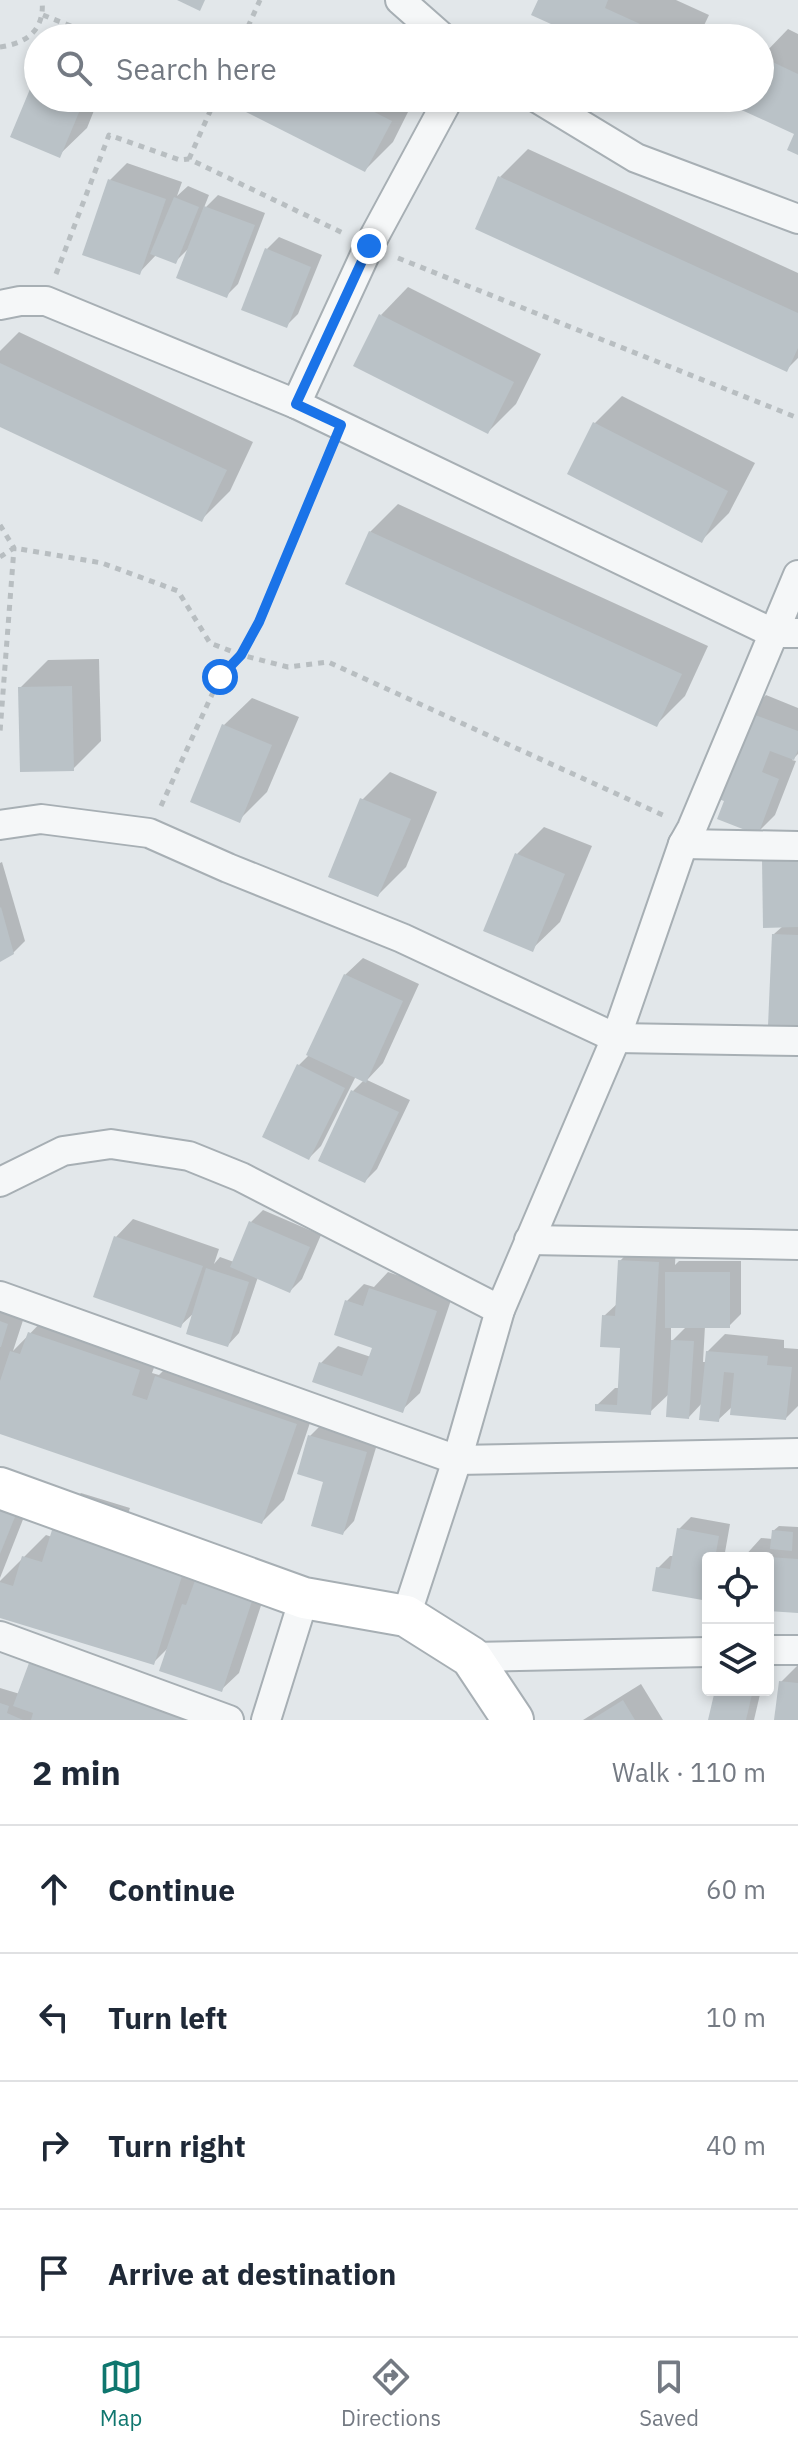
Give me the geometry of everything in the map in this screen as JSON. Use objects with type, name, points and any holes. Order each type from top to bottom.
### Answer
[{"type":"street","points":[[400,0],[427,24]]},
{"type":"street","points":[[296,404],[369,246],[441,112]]},
{"type":"street","points":[[560,112],[636,158],[798,219]]},
{"type":"street","points":[[0,305],[46,301],[296,404],[785,633]]},
{"type":"street","points":[[406,1616],[457,1460],[500,1310],[616,1038],[687,836],[785,633],[798,575]]},
{"type":"street","points":[[0,825],[41,819],[149,833],[402,938],[616,1038],[798,1041]]},
{"type":"street","points":[[687,836],[798,846]]},
{"type":"street","points":[[0,1182],[63,1151],[111,1144],[189,1156],[241,1177],[500,1310]]},
{"type":"street","points":[[529,1240],[798,1245]]},
{"type":"street","points":[[0,1296],[457,1460],[798,1453]]},
{"type":"street","points":[[0,1488],[304,1598],[406,1616],[471,1657],[513,1720]]},
{"type":"street","points":[[266,1720],[304,1598]]},
{"type":"street","points":[[0,1636],[229,1720]]},
{"type":"street","points":[[774,1650],[798,1650]]},
{"type":"street","points":[[471,1657],[702,1652]]},
{"type":"path","points":[[38,24],[43,15],[42,0]]},
{"type":"path","points":[[249,24],[260,0]]},
{"type":"path","points":[[43,15],[66,24]]},
{"type":"path","points":[[0,47],[16,45],[24,40]]},
{"type":"path","points":[[189,159],[210,112]]},
{"type":"path","points":[[149,833],[220,677],[241,655],[259,622],[341,425]]},
{"type":"path","points":[[0,525],[14,548],[0,732]]},
{"type":"path","points":[[0,557],[14,548],[102,563],[178,591],[210,643],[288,667],[328,662],[687,836]]},
{"type":"building","points":[[177,0],[205,0],[200,11]]},
{"type":"building","points":[[538,0],[608,0],[605,8],[640,24],[551,24],[531,15]]},
{"type":"building","points":[[774,63],[798,74],[798,155],[787,150],[794,134],[746,112],[774,112]]},
{"type":"building","points":[[24,104],[24,112],[79,112],[60,158],[10,137]]},
{"type":"building","points":[[246,112],[374,112],[392,121],[365,172]]},
{"type":"building","points":[[498,176],[798,313],[798,348],[787,372],[475,229]]},
{"type":"building","points":[[108,179],[166,199],[140,275],[82,255]]},
{"type":"building","points":[[174,197],[199,207],[176,264],[150,254]]},
{"type":"building","points":[[204,206],[255,225],[227,298],[176,278]]},
{"type":"building","points":[[265,248],[311,267],[287,328],[241,310]]},
{"type":"building","points":[[379,314],[514,382],[488,434],[353,366]]},
{"type":"building","points":[[0,363],[227,470],[202,522],[0,427]]},
{"type":"building","points":[[593,422],[728,491],[702,543],[567,474]]},
{"type":"building","points":[[369,531],[682,674],[657,727],[345,584]]},
{"type":"building","points":[[72,686],[74,771],[20,772],[18,687]]},
{"type":"building","points":[[747,712],[798,731],[798,750],[794,760],[770,751],[762,772],[779,779],[758,835],[717,819],[724,801],[713,797]]},
{"type":"building","points":[[222,724],[272,745],[240,823],[190,802]]},
{"type":"building","points":[[360,798],[411,819],[378,897],[328,877]]},
{"type":"building","points":[[515,853],[565,874],[533,952],[483,931]]},
{"type":"building","points":[[762,859],[798,859],[798,927],[763,928]]},
{"type":"building","points":[[0,908],[14,954],[0,962]]},
{"type":"building","points":[[772,934],[798,935],[798,1027],[768,1026]]},
{"type":"building","points":[[344,974],[403,1001],[366,1083],[306,1055]]},
{"type":"building","points":[[297,1064],[345,1088],[309,1160],[262,1137]]},
{"type":"building","points":[[351,1090],[399,1112],[365,1183],[318,1161]]},
{"type":"building","points":[[249,1221],[310,1247],[290,1293],[230,1267]]},
{"type":"building","points":[[114,1236],[203,1266],[181,1328],[93,1297]]},
{"type":"building","points":[[618,1260],[659,1262],[651,1415],[595,1411],[595,1404],[617,1405],[620,1348],[600,1347],[602,1315],[615,1316]]},
{"type":"building","points":[[206,1268],[249,1282],[228,1347],[186,1334]]},
{"type":"building","points":[[665,1272],[730,1272],[730,1328],[665,1328]]},
{"type":"building","points":[[369,1288],[437,1311],[403,1413],[312,1382],[319,1362],[362,1376],[372,1348],[334,1335],[345,1300],[363,1306]]},
{"type":"building","points":[[0,1321],[8,1324],[1,1347],[0,1347]]},
{"type":"building","points":[[28,1332],[140,1370],[132,1395],[147,1400],[155,1376],[297,1424],[262,1524],[0,1434],[0,1381],[10,1351],[20,1354]]},
{"type":"building","points":[[671,1340],[694,1341],[689,1419],[666,1417]]},
{"type":"building","points":[[706,1351],[768,1356],[767,1365],[792,1367],[786,1420],[730,1415],[734,1373],[724,1372],[719,1422],[699,1420]]},
{"type":"building","points":[[308,1435],[367,1452],[343,1535],[311,1526],[323,1482],[297,1474]]},
{"type":"building","points":[[0,1499],[19,1507],[0,1554]]},
{"type":"building","points":[[57,1514],[184,1570],[154,1665],[0,1618],[0,1582],[13,1586],[22,1556],[42,1562]]},
{"type":"building","points":[[677,1528],[719,1536],[716,1552],[702,1552],[702,1600],[652,1591],[656,1567],[670,1569]]},
{"type":"building","points":[[772,1530],[793,1532],[792,1551],[770,1549]]},
{"type":"building","points":[[774,1557],[798,1559],[798,1613],[774,1611]]},
{"type":"building","points":[[197,1575],[254,1595],[222,1692],[159,1671],[182,1604],[186,1605]]},
{"type":"building","points":[[29,1663],[91,1686],[92,1683],[188,1720],[31,1720],[33,1713],[13,1706]]},
{"type":"building","points":[[779,1681],[798,1683],[798,1720],[774,1720]]},
{"type":"building","points":[[714,1696],[752,1696],[746,1720],[708,1720]]},
{"type":"building","points":[[623,1700],[635,1720],[591,1720]]},
{"type":"building","points":[[0,1703],[9,1706],[7,1713],[23,1720],[0,1720]]},
{"type":"route","points":[[220,677],[241,655],[259,622],[341,425],[296,404],[369,246]]}]
